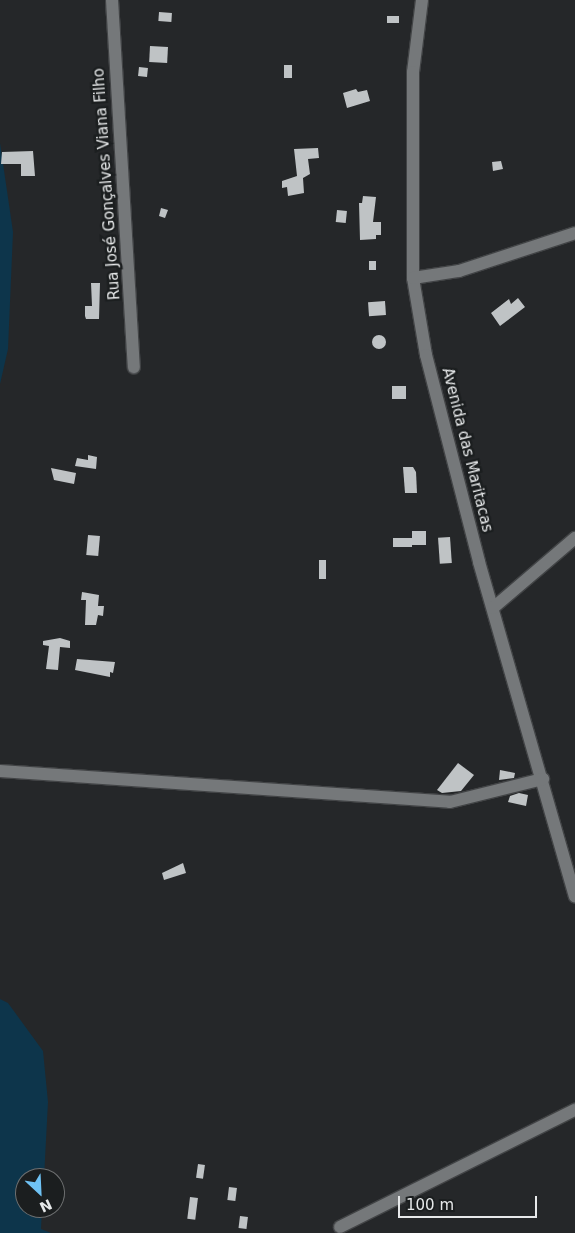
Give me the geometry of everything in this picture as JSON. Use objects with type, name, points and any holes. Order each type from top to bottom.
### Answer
[{"type":"street","name":"Rua José Gonçalves Viana Filho","points":[[112,0],[134,367]]},
{"type":"street","name":"Avenida das Maritacas","points":[[422,0],[413,72],[413,278],[426,355],[493,608],[575,897]]},
{"type":"street","points":[[413,278],[459,271],[575,233]]},
{"type":"street","points":[[493,608],[575,538]]},
{"type":"street","points":[[0,771],[450,802],[543,779]]},
{"type":"street","points":[[340,1227],[575,1110]]},
{"type":"shaded area","points":[[0,143],[13,232],[8,349],[0,384]]},
{"type":"shaded area","points":[[0,999],[8,1003],[43,1051],[48,1102],[45,1168],[15,1168],[15,1218],[42,1218],[41,1229],[51,1233],[0,1233]]},
{"type":"building","points":[[159,12],[172,13],[171,22],[158,21]]},
{"type":"building","points":[[387,16],[399,16],[399,23],[387,23]]},
{"type":"building","points":[[150,46],[168,47],[167,63],[149,62]]},
{"type":"building","points":[[284,65],[292,65],[292,78],[284,78]]},
{"type":"building","points":[[139,67],[148,68],[147,77],[138,76]]},
{"type":"building","points":[[356,89],[358,92],[367,90],[370,101],[347,108],[343,93]]},
{"type":"building","points":[[318,148],[319,158],[308,159],[310,174],[303,178],[304,193],[288,196],[287,187],[282,188],[282,181],[297,176],[294,149]]},
{"type":"building","points":[[33,151],[35,176],[21,176],[21,164],[1,164],[2,152]]},
{"type":"building","points":[[501,161],[503,169],[493,171],[492,162]]},
{"type":"building","points":[[363,196],[376,197],[373,222],[381,222],[381,235],[376,235],[376,239],[360,240],[359,203],[362,203]]},
{"type":"building","points":[[161,208],[168,210],[165,218],[159,216]]},
{"type":"building","points":[[337,210],[347,211],[346,223],[336,222]]},
{"type":"building","points":[[369,261],[376,261],[376,270],[369,270]]},
{"type":"building","points":[[91,283],[100,283],[99,319],[86,319],[85,316],[85,306],[92,306]]},
{"type":"building","points":[[518,298],[525,307],[500,326],[491,313],[509,299],[511,304]]},
{"type":"building","points":[[385,301],[386,315],[369,316],[368,302]]},
{"type":"building","points":[[379,335],[384,337],[386,342],[384,347],[379,349],[374,347],[372,342],[374,337]]},
{"type":"building","points":[[392,386],[406,386],[406,399],[392,399]]},
{"type":"building","points":[[88,455],[97,457],[96,469],[75,466],[77,458],[88,460]]},
{"type":"building","points":[[403,467],[413,467],[416,472],[417,493],[405,493]]},
{"type":"building","points":[[51,468],[76,473],[74,484],[54,480]]},
{"type":"building","points":[[412,531],[426,531],[426,545],[412,545]]},
{"type":"building","points":[[88,535],[100,536],[98,556],[86,555]]},
{"type":"building","points":[[450,537],[452,563],[440,564],[438,538]]},
{"type":"building","points":[[393,538],[412,538],[412,547],[393,547]]},
{"type":"building","points":[[319,560],[326,560],[326,579],[319,579]]},
{"type":"building","points":[[82,592],[99,595],[98,606],[104,606],[103,616],[98,615],[96,625],[85,625],[86,600],[81,600]]},
{"type":"building","points":[[60,638],[70,641],[70,648],[60,647],[58,670],[46,669],[49,646],[43,645],[43,641]]},
{"type":"building","points":[[77,659],[115,662],[113,673],[110,672],[110,677],[75,670]]},
{"type":"building","points":[[458,763],[474,775],[461,791],[442,793],[437,790]]},
{"type":"building","points":[[500,770],[515,773],[514,778],[499,780]]},
{"type":"building","points":[[519,793],[528,795],[526,806],[508,802],[510,796]]},
{"type":"building","points":[[183,863],[186,873],[164,880],[162,873]]},
{"type":"building","points":[[198,1164],[205,1165],[203,1179],[196,1178]]},
{"type":"building","points":[[229,1187],[237,1188],[235,1201],[227,1200]]},
{"type":"building","points":[[190,1197],[198,1198],[195,1220],[187,1219]]},
{"type":"building","points":[[240,1216],[248,1217],[246,1229],[239,1228]]}]
